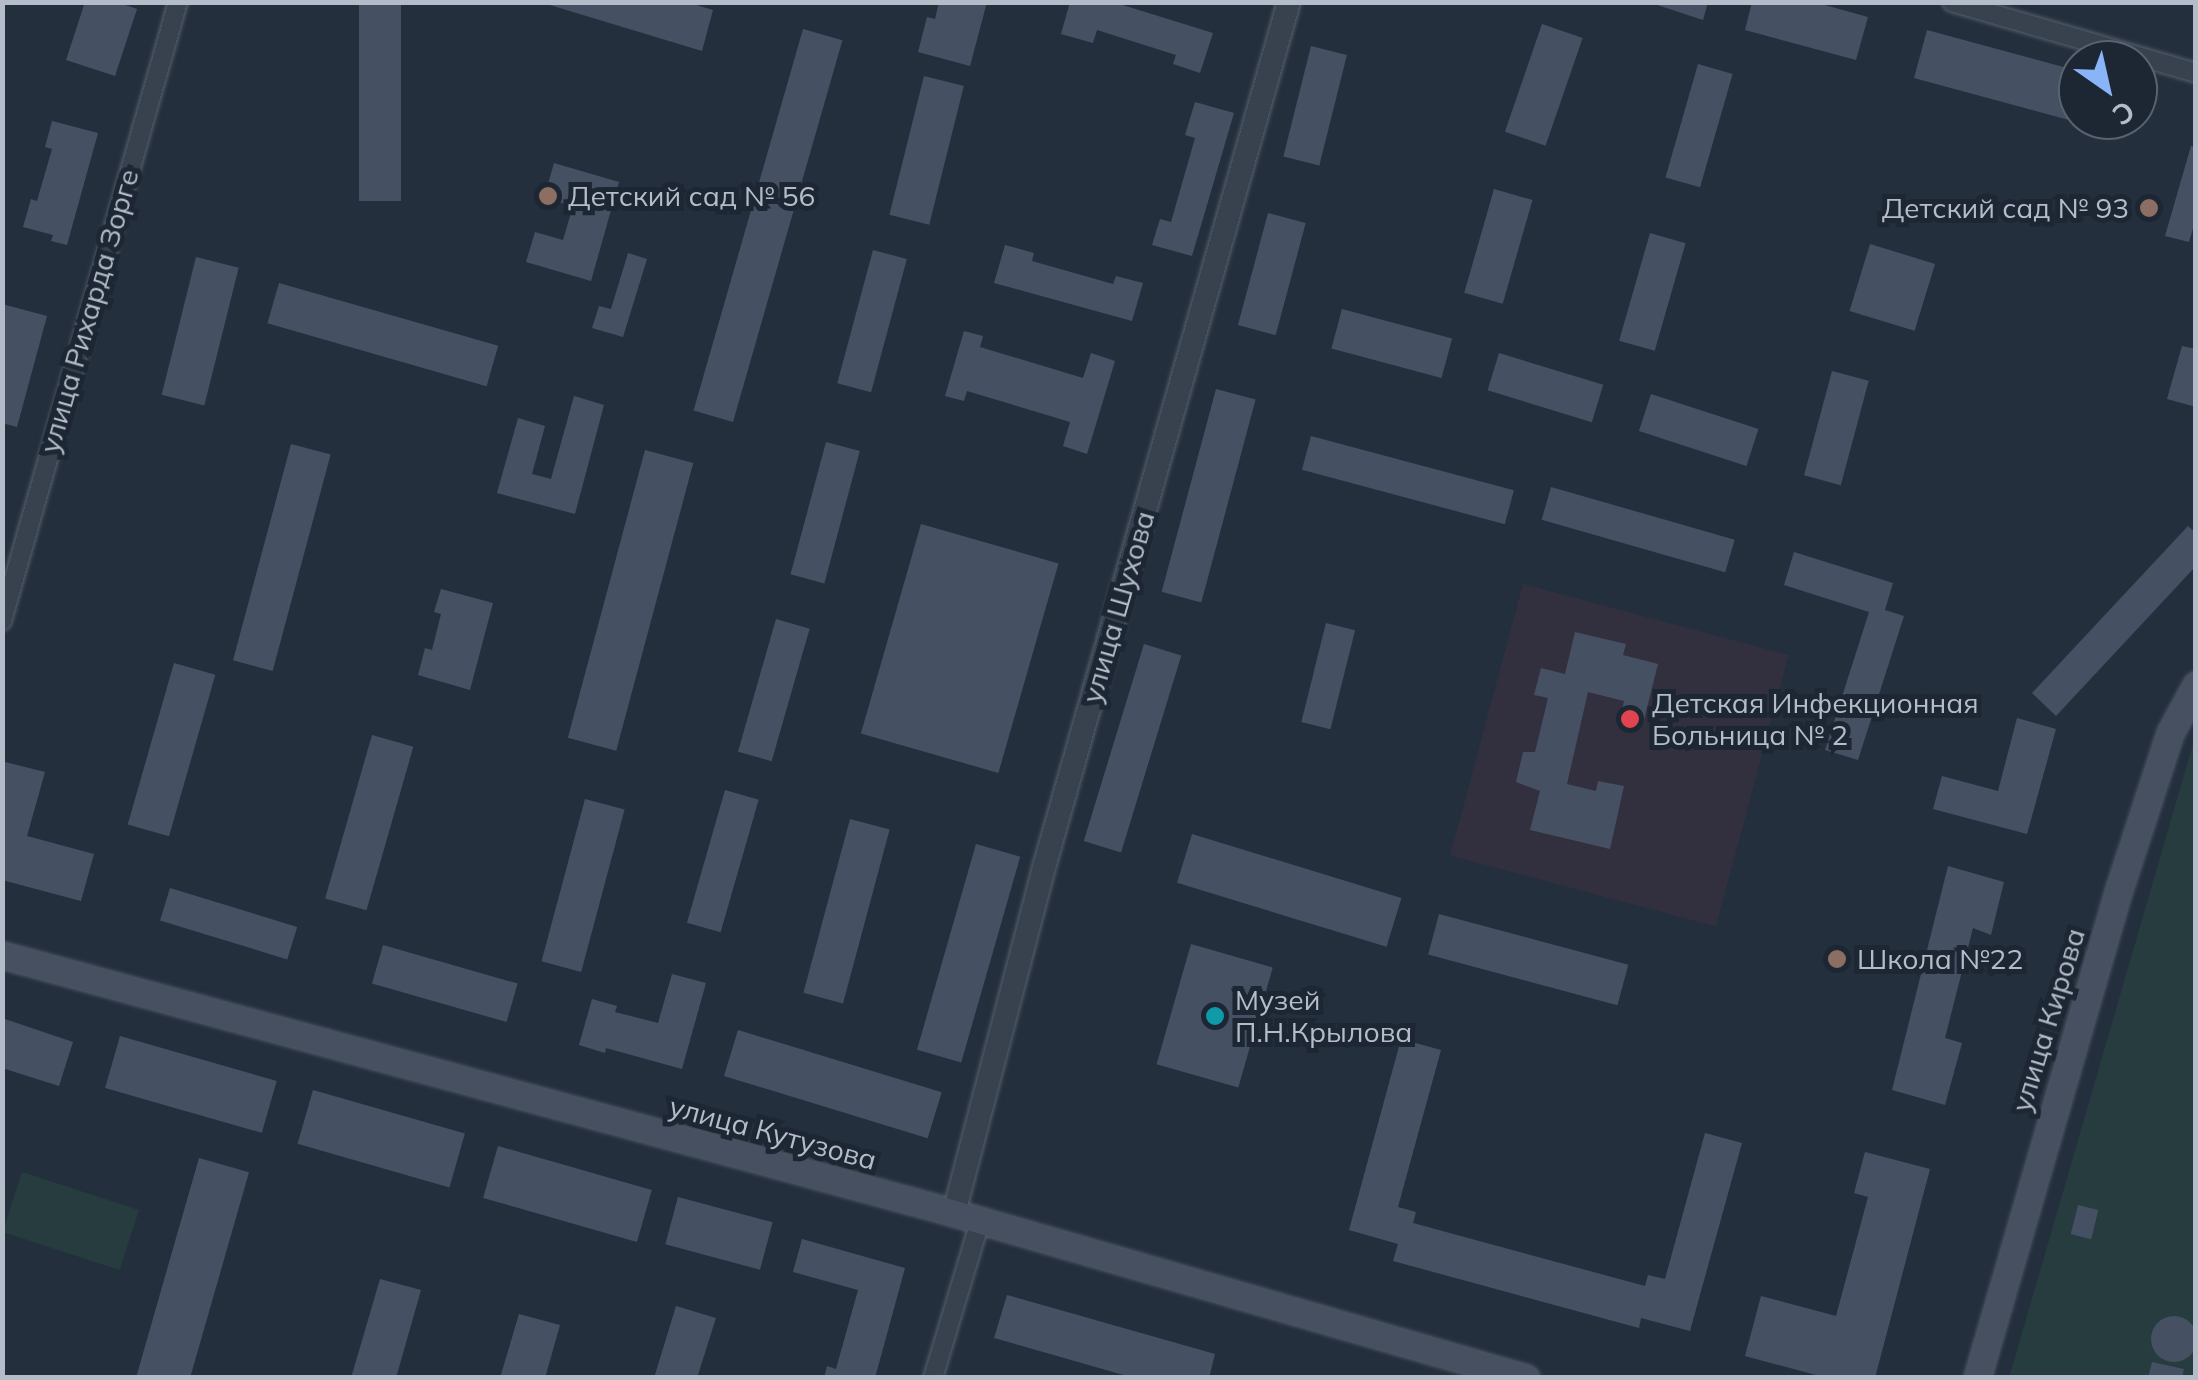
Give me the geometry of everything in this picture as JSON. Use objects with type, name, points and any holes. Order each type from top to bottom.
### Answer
[{"type":"main road","name":"улица Кирова","points":[[1977,1378],[2118,892],[2170,733],[2196,686]]},
{"type":"main road","name":"улица Кутузова","points":[[2,955],[954,1213],[1526,1378]]},
{"type":"street","name":"улица Рихарда Зорге","points":[[2,621],[178,2]]},
{"type":"street","points":[[1952,2],[2196,73]]},
{"type":"street","name":"улица Шухова","points":[[954,1213],[1045,864],[1288,3]]},
{"type":"street","points":[[933,1378],[980,1221]]},
{"type":"shaded area","name":"Детская Инфекционная Больница № 2","points":[[1523,584],[1789,655],[1716,927],[1450,855]]},
{"type":"green space","points":[[2195,737],[2195,1377],[2009,1378]]},
{"type":"green space","points":[[22,1172],[139,1210],[120,1270],[3,1232]]},
{"type":"building","points":[[85,2],[117,2],[137,9],[115,76],[66,60]]},
{"type":"building","points":[[359,2],[401,2],[401,201],[359,201]]},
{"type":"building","points":[[540,2],[686,2],[713,10],[702,51]]},
{"type":"building","points":[[939,2],[987,2],[970,66],[918,52],[927,17],[935,19]]},
{"type":"building","points":[[1070,2],[1113,2],[1213,33],[1200,73],[1173,64],[1176,55],[1097,30],[1093,43],[1061,34]]},
{"type":"building","points":[[1648,2],[1708,2],[1703,20]]},
{"type":"building","points":[[1752,2],[1814,2],[1868,17],[1856,60],[1745,30]]},
{"type":"building","points":[[1542,24],[1583,38],[1546,146],[1505,132]]},
{"type":"building","points":[[803,29],[842,40],[733,422],[694,411]]},
{"type":"building","points":[[1927,30],[2058,66],[2058,117],[1914,78]]},
{"type":"building","points":[[1311,46],[1347,55],[1319,166],[1283,157]]},
{"type":"building","points":[[1698,64],[1733,74],[1700,187],[1665,177]]},
{"type":"building","points":[[924,76],[964,86],[929,225],[889,215]]},
{"type":"building","points":[[1195,102],[1234,113],[1192,256],[1152,245],[1160,219],[1171,222],[1195,138],[1185,135]]},
{"type":"building","points":[[52,121],[98,133],[67,245],[51,241],[53,235],[23,227],[31,199],[37,201],[52,149],[45,147]]},
{"type":"building","points":[[2191,146],[2196,147],[2196,218],[2189,242],[2165,236]]},
{"type":"building","points":[[554,163],[619,182],[591,281],[526,262],[535,232],[563,240],[573,206],[544,198]]},
{"type":"building","points":[[1494,189],[1532,200],[1503,304],[1464,293]]},
{"type":"building","points":[[1268,213],[1306,223],[1276,335],[1238,325]]},
{"type":"building","points":[[1650,233],[1686,243],[1655,351],[1619,341]]},
{"type":"building","points":[[1870,244],[1935,264],[1915,331],[1850,311]]},
{"type":"building","points":[[1005,245],[1034,253],[1032,261],[1113,284],[1116,276],[1143,283],[1132,321],[994,283]]},
{"type":"building","points":[[873,250],[907,259],[871,392],[837,383]]},
{"type":"building","points":[[628,253],[647,259],[623,337],[592,328],[599,306],[611,309]]},
{"type":"building","points":[[196,257],[239,268],[204,405],[162,395]]},
{"type":"building","points":[[279,283],[498,346],[487,386],[267,323]]},
{"type":"building","points":[[2,304],[47,316],[17,427],[2,423]]},
{"type":"building","points":[[1342,309],[1452,339],[1442,378],[1331,349]]},
{"type":"building","points":[[964,331],[983,336],[980,347],[1083,378],[1091,353],[1115,361],[1087,454],[1063,446],[1070,422],[967,391],[964,401],[945,396]]},
{"type":"building","points":[[2182,346],[2196,349],[2196,407],[2167,399]]},
{"type":"building","points":[[1499,353],[1603,385],[1592,422],[1488,390]]},
{"type":"building","points":[[1832,371],[1869,381],[1841,485],[1804,475]]},
{"type":"building","points":[[1216,389],[1256,400],[1201,602],[1162,592]]},
{"type":"building","points":[[1651,394],[1758,429],[1746,466],[1639,431]]},
{"type":"building","points":[[574,396],[604,405],[575,514],[497,493],[518,418],[545,426],[532,474],[551,479]]},
{"type":"building","points":[[1311,436],[1514,490],[1505,524],[1302,470]]},
{"type":"building","points":[[826,442],[860,451],[824,583],[791,574]]},
{"type":"building","points":[[291,444],[331,455],[273,671],[233,660]]},
{"type":"building","points":[[645,450],[693,463],[616,751],[568,738]]},
{"type":"building","points":[[1551,487],[1735,540],[1725,572],[1542,520]]},
{"type":"building","points":[[921,524],[1058,563],[998,773],[861,734]]},
{"type":"building","points":[[2188,526],[2196,533],[2196,566],[2056,716],[2032,693]]},
{"type":"building","points":[[1794,552],[1893,583],[1885,610],[1904,616],[1858,760],[1825,750],[1869,612],[1784,585]]},
{"type":"building","points":[[441,589],[493,603],[470,690],[418,675],[425,648],[432,650],[441,614],[434,612]]},
{"type":"building","points":[[776,619],[810,629],[772,761],[738,752]]},
{"type":"building","points":[[1326,623],[1355,630],[1330,729],[1301,722]]},
{"type":"building","points":[[1575,632],[1626,644],[1623,655],[1658,664],[1643,724],[1620,718],[1624,701],[1588,692],[1567,784],[1596,791],[1598,781],[1624,786],[1610,849],[1530,830],[1540,791],[1516,782],[1523,752],[1535,752],[1548,698],[1534,695],[1541,668],[1565,674]]},
{"type":"building","points":[[1144,644],[1181,655],[1121,852],[1084,841]]},
{"type":"building","points":[[174,663],[215,675],[169,836],[128,824]]},
{"type":"building","points":[[2017,718],[2056,729],[2027,834],[1933,809],[1942,776],[1998,791]]},
{"type":"building","points":[[372,735],[413,747],[366,910],[325,898]]},
{"type":"building","points":[[5,762],[45,772],[27,836],[94,854],[81,901],[2,880]]},
{"type":"building","points":[[725,790],[759,800],[721,932],[687,923]]},
{"type":"building","points":[[585,799],[625,810],[581,972],[542,961]]},
{"type":"building","points":[[850,819],[890,830],[843,1003],[803,993]]},
{"type":"building","points":[[1192,834],[1401,898],[1387,947],[1177,883]]},
{"type":"building","points":[[976,844],[1020,857],[961,1062],[917,1050]]},
{"type":"building","points":[[1948,866],[2004,882],[1991,935],[1973,928],[1945,1038],[1962,1043],[1945,1105],[1892,1090]]},
{"type":"building","points":[[170,888],[297,927],[287,959],[160,921]]},
{"type":"building","points":[[1439,914],[1628,965],[1617,1005],[1428,955]]},
{"type":"building","name":"Музей П.Н.Крылова","points":[[1191,944],[1273,967],[1238,1088],[1157,1064]]},
{"type":"building","points":[[383,945],[518,984],[507,1022],[372,983]]},
{"type":"building","points":[[672,974],[706,983],[682,1069],[606,1048],[605,1053],[579,1045],[592,999],[617,1006],[615,1012],[658,1023]]},
{"type":"building","points":[[2,1018],[73,1042],[59,1086],[2,1068]]},
{"type":"building","points":[[738,1030],[942,1092],[928,1138],[724,1076]]},
{"type":"building","points":[[120,1036],[277,1081],[262,1133],[105,1088]]},
{"type":"building","points":[[1401,1039],[1441,1050],[1398,1207],[1416,1212],[1413,1223],[1645,1286],[1648,1275],[1665,1279],[1705,1133],[1742,1143],[1690,1331],[1641,1318],[1639,1328],[1393,1261],[1398,1244],[1349,1230]]},
{"type":"building","points":[[313,1090],[465,1134],[449,1187],[298,1144]]},
{"type":"building","points":[[498,1146],[652,1190],[637,1242],[483,1198]]},
{"type":"building","points":[[1865,1152],[1930,1169],[1875,1378],[1827,1378],[1745,1356],[1761,1296],[1836,1316],[1868,1197],[1854,1193]]},
{"type":"building","points":[[199,1158],[249,1172],[190,1378],[136,1377]]},
{"type":"building","points":[[678,1197],[773,1222],[760,1270],[665,1244]]},
{"type":"building","points":[[2078,1205],[2098,1210],[2091,1239],[2071,1234]]},
{"type":"building","points":[[802,1239],[905,1268],[875,1378],[824,1378],[827,1366],[836,1369],[858,1290],[793,1272]]},
{"type":"building","points":[[380,1279],[421,1290],[396,1378],[351,1378]]},
{"type":"building","points":[[1007,1295],[1215,1354],[1209,1378],[1134,1378],[994,1338]]},
{"type":"building","points":[[676,1306],[716,1318],[697,1378],[654,1378]]},
{"type":"building","points":[[519,1314],[560,1325],[545,1378],[500,1378]]},
{"type":"building","points":[[2174,1316],[2190,1323],[2197,1339],[2190,1355],[2174,1362],[2158,1355],[2151,1339],[2158,1323]]},
{"type":"building","points":[[2152,1362],[2184,1369],[2182,1378],[2148,1378]]},
{"type":"place","name":"Детский сад № 56","points":[[548,196]]},
{"type":"place","name":"Детский сад № 93","points":[[2149,208]]},
{"type":"place","name":"Детская Инфекционная Больница № 2","points":[[1630,719]]},
{"type":"place","name":"Школа №22","points":[[1837,959]]},
{"type":"place","name":"Музей П.Н.Крылова","points":[[1215,1016]]}]
